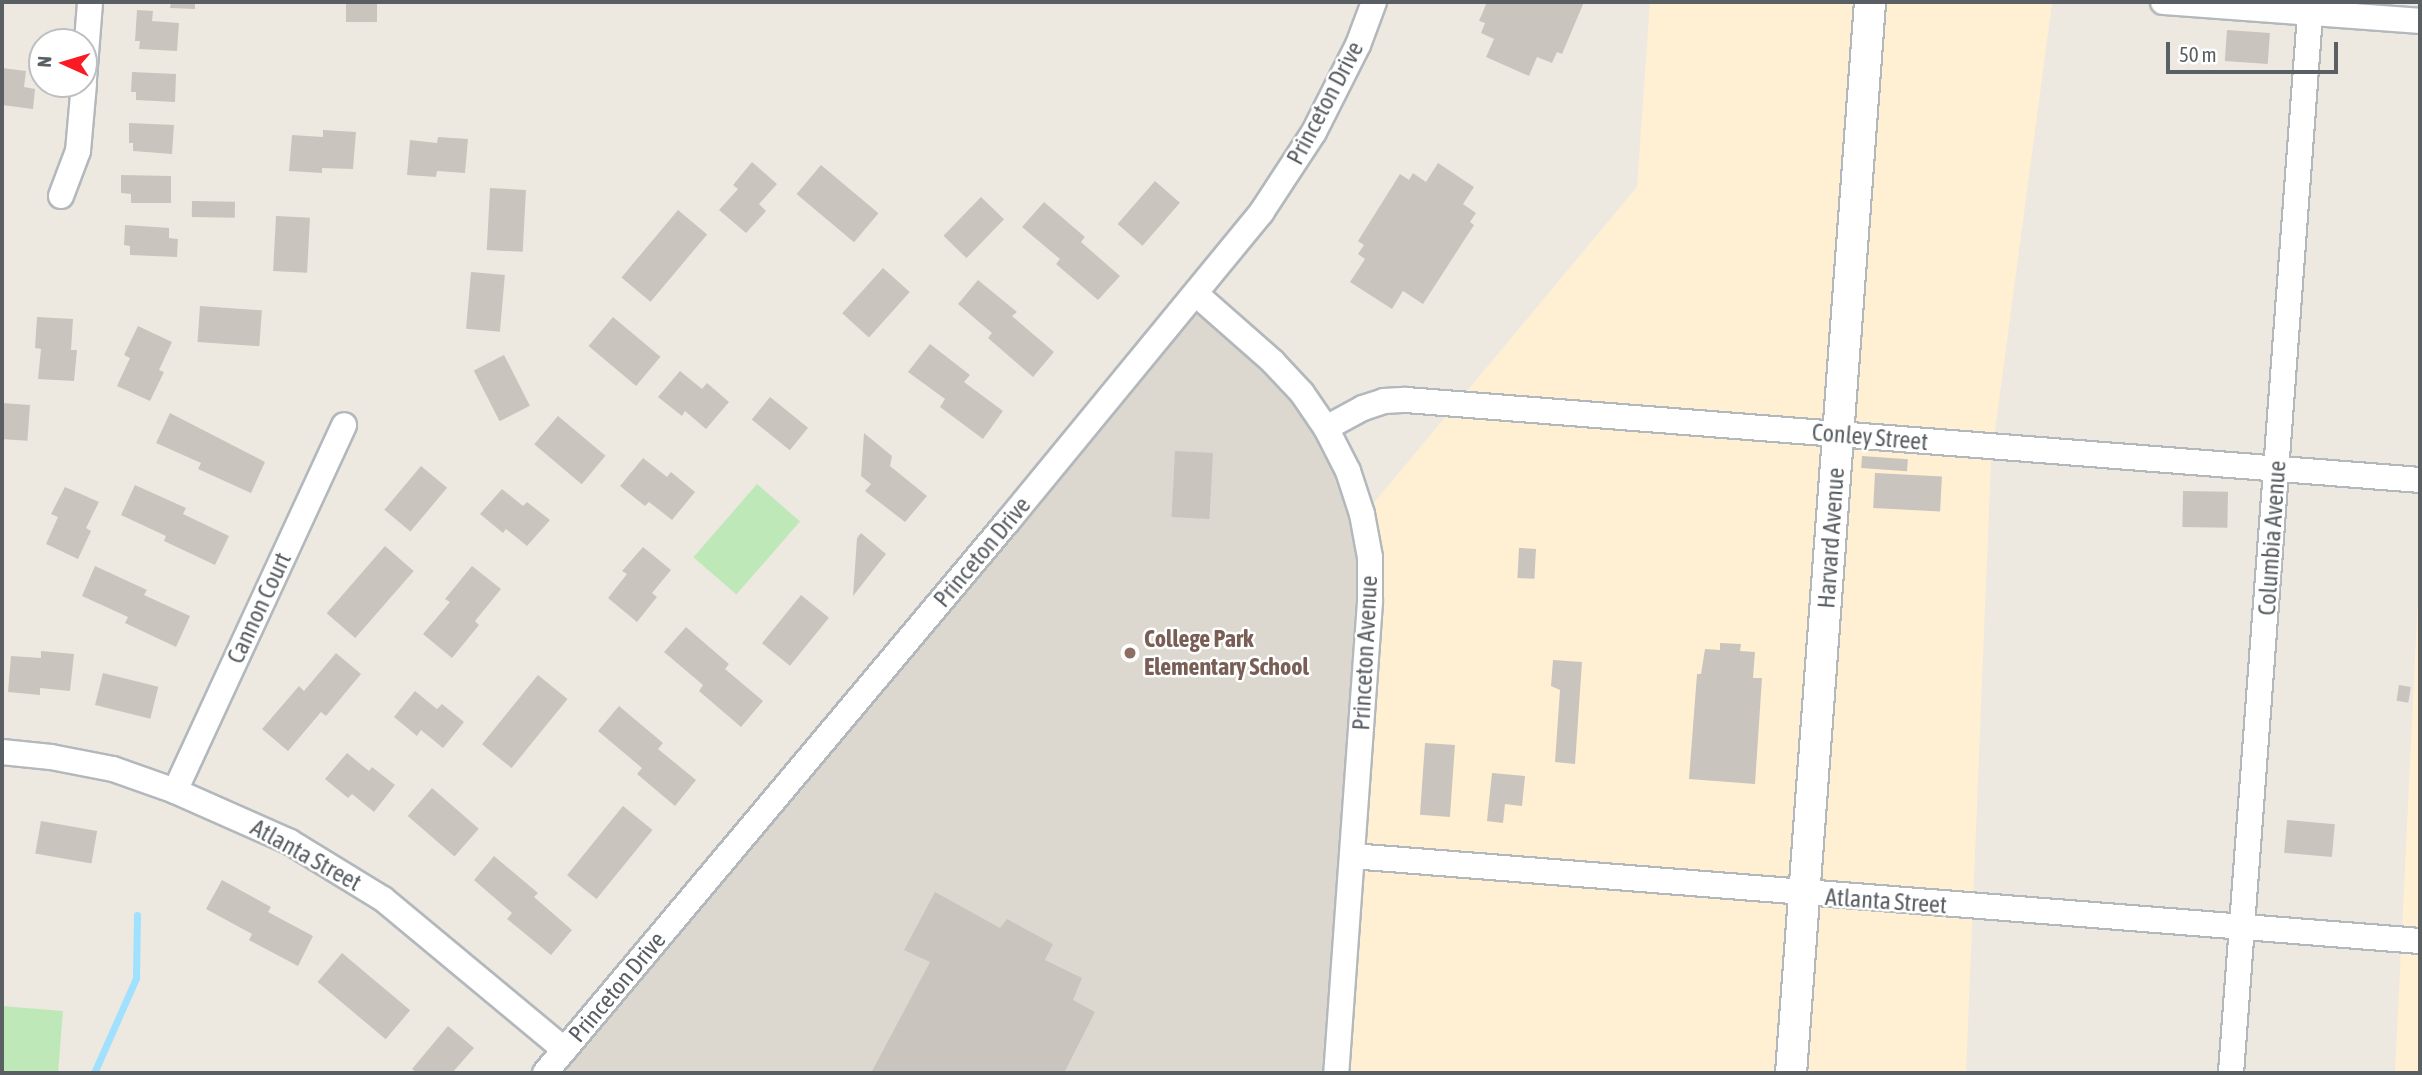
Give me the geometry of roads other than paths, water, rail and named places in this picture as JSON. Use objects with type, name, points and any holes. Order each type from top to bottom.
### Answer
[{"type":"street","points":[[88,28],[90,2]]},
{"type":"street","name":"Princeton Drive","points":[[545,1073],[1261,213],[1314,132],[1358,45],[1374,2]]},
{"type":"street","name":"Harvard Avenue","points":[[1791,1073],[1870,2]]},
{"type":"street","points":[[2163,2],[2311,7],[2420,21]]},
{"type":"street","name":"Columbia Avenue","points":[[2231,1073],[2311,7]]},
{"type":"street","points":[[61,196],[78,151],[83,98]]},
{"type":"street","name":"Princeton Avenue","points":[[1196,294],[1273,362],[1302,393],[1326,428],[1352,481],[1362,514],[1370,557],[1370,605],[1336,1073]]},
{"type":"street","name":"Conley Street","points":[[1326,428],[1363,408],[1384,401],[1406,400],[2420,480]]},
{"type":"street","name":"Cannon Court","points":[[175,791],[344,425]]},
{"type":"street","name":"Atlanta Street","points":[[2,752],[51,757],[113,769],[175,791],[290,842],[372,892],[427,933],[565,1049]]},
{"type":"street","name":"Atlanta Street","points":[[1352,856],[2420,941]]},
{"type":"waterway","points":[[94,1073],[136,978],[137,915]]},
{"type":"place","name":"College Park Elementary School","points":[[1130,653]]}]
